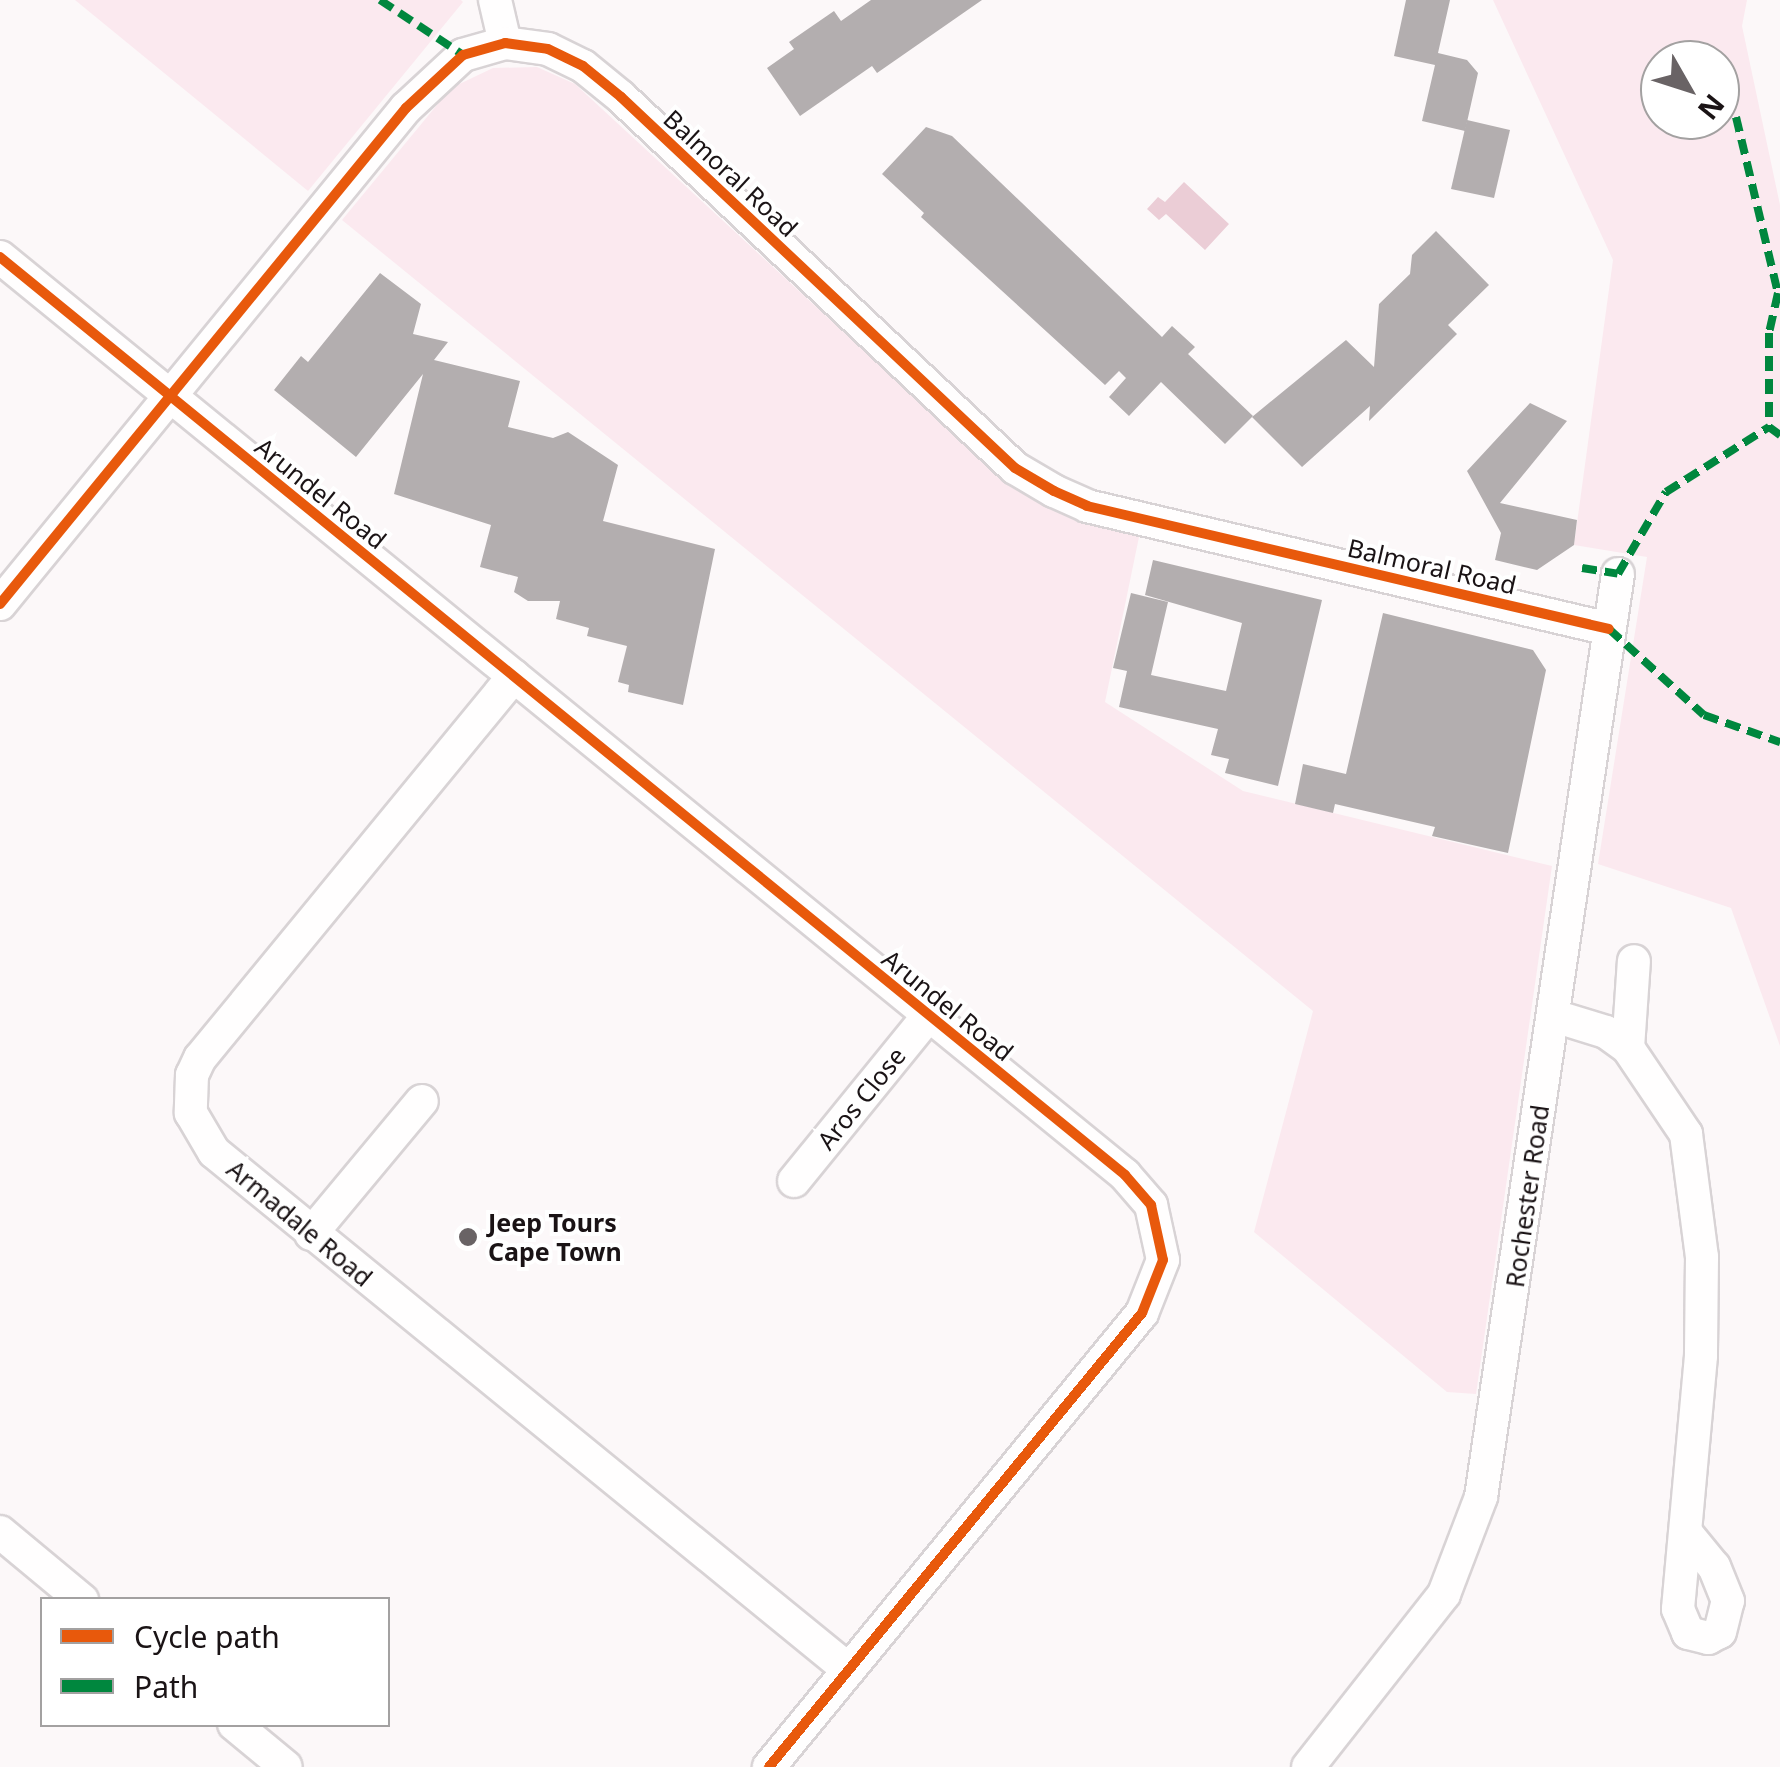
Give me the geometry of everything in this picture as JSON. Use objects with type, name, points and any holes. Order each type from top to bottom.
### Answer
[{"type":"street","points":[[495,0],[504,44]]},
{"type":"street","name":"Balmoral Road","points":[[0,604],[436,75],[463,55],[504,44],[548,49],[621,97],[1015,468],[1054,491],[1087,506],[1610,628]]},
{"type":"street","name":"Arundel Road","points":[[0,257],[1140,1189],[1159,1222],[1163,1260],[1142,1312],[769,1767]]},
{"type":"street","name":"Rochester Road","points":[[1308,1767],[1422,1628],[1473,1529],[1554,1016],[1618,574]]},
{"type":"street","name":"Armadale Road","points":[[514,676],[212,1042],[192,1075],[191,1114],[204,1141],[311,1234],[848,1670]]},
{"type":"street","points":[[1628,1048],[1634,961]]},
{"type":"street","name":"Aros Close","points":[[794,1181],[929,1016]]},
{"type":"street","points":[[1554,1016],[1606,1032],[1628,1048],[1686,1134],[1697,1189],[1701,1356],[1687,1534]]},
{"type":"street","points":[[311,1234],[422,1102]]},
{"type":"street","points":[[0,1532],[78,1597]]},
{"type":"street","points":[[238,1727],[286,1767]]},
{"type":"shaded area","points":[[75,0],[461,0],[463,2],[308,191]]},
{"type":"shaded area","points":[[1493,0],[1747,0],[1742,26],[1780,205],[1780,1046],[1731,908],[1598,864],[1647,557],[1574,545],[1613,260]]},
{"type":"shaded area","points":[[537,67],[575,84],[1009,485],[1073,519],[1139,537],[1105,702],[1243,791],[1552,866],[1476,1394],[1447,1392],[1254,1232],[1313,1011],[342,220],[451,88],[493,68]]},
{"type":"shaded area","points":[[1184,182],[1229,224],[1205,250],[1166,214],[1159,220],[1147,209],[1158,197],[1165,202]]},
{"type":"building","points":[[871,0],[982,0],[877,73],[872,66],[800,116],[767,68],[794,49],[789,42],[834,11],[841,21]]},
{"type":"building","points":[[1406,0],[1450,0],[1438,53],[1467,60],[1478,73],[1465,131],[1422,121],[1435,65],[1394,56]]},
{"type":"building","points":[[1467,120],[1510,130],[1494,198],[1451,189]]},
{"type":"building","points":[[926,127],[952,136],[1162,337],[1172,326],[1195,347],[1188,354],[1253,416],[1225,444],[1161,382],[1129,416],[1109,397],[1126,378],[1119,371],[1105,385],[921,217],[924,213],[882,174]]},
{"type":"building","points":[[1436,231],[1489,285],[1448,325],[1457,334],[1369,421],[1370,406],[1302,467],[1252,417],[1346,340],[1374,367],[1379,304],[1410,274],[1412,255]]},
{"type":"building","points":[[380,273],[421,304],[413,334],[448,342],[434,360],[520,381],[508,427],[553,438],[568,432],[618,465],[603,521],[715,549],[683,705],[628,692],[629,685],[618,682],[627,646],[587,636],[589,628],[556,619],[560,601],[528,601],[514,592],[518,577],[480,567],[491,525],[394,494],[423,374],[356,457],[274,390],[301,356],[308,362]]},
{"type":"building","points":[[1530,403],[1567,421],[1500,503],[1577,520],[1574,545],[1537,570],[1495,560],[1501,533],[1467,471]]},
{"type":"building","points":[[1153,560],[1322,600],[1278,786],[1225,773],[1229,759],[1211,755],[1218,729],[1119,707],[1127,671],[1113,668],[1131,593],[1168,602],[1151,675],[1226,691],[1242,623],[1145,595]]},
{"type":"building","points":[[1383,613],[1533,650],[1546,670],[1508,853],[1432,836],[1435,827],[1335,804],[1333,813],[1295,804],[1303,764],[1346,774]]},
{"type":"marked path","points":[[380,0],[463,55]]},
{"type":"marked path","points":[[1740,134],[1778,293],[1769,333],[1769,427]]},
{"type":"marked path","points":[[1582,568],[1618,574],[1666,492],[1769,427],[1780,435]]},
{"type":"marked path","points":[[1609,629],[1704,715],[1780,742]]},
{"type":"cycle path","points":[[0,604],[406,108],[463,55],[505,43],[548,49],[583,66],[621,97],[1015,468],[1054,491],[1087,506],[1609,629]]},
{"type":"cycle path","points":[[0,257],[1125,1175],[1151,1205],[1163,1260],[1142,1313],[769,1767]]},
{"type":"place","name":"Jeep Tours Cape Town","points":[[468,1237]]}]
